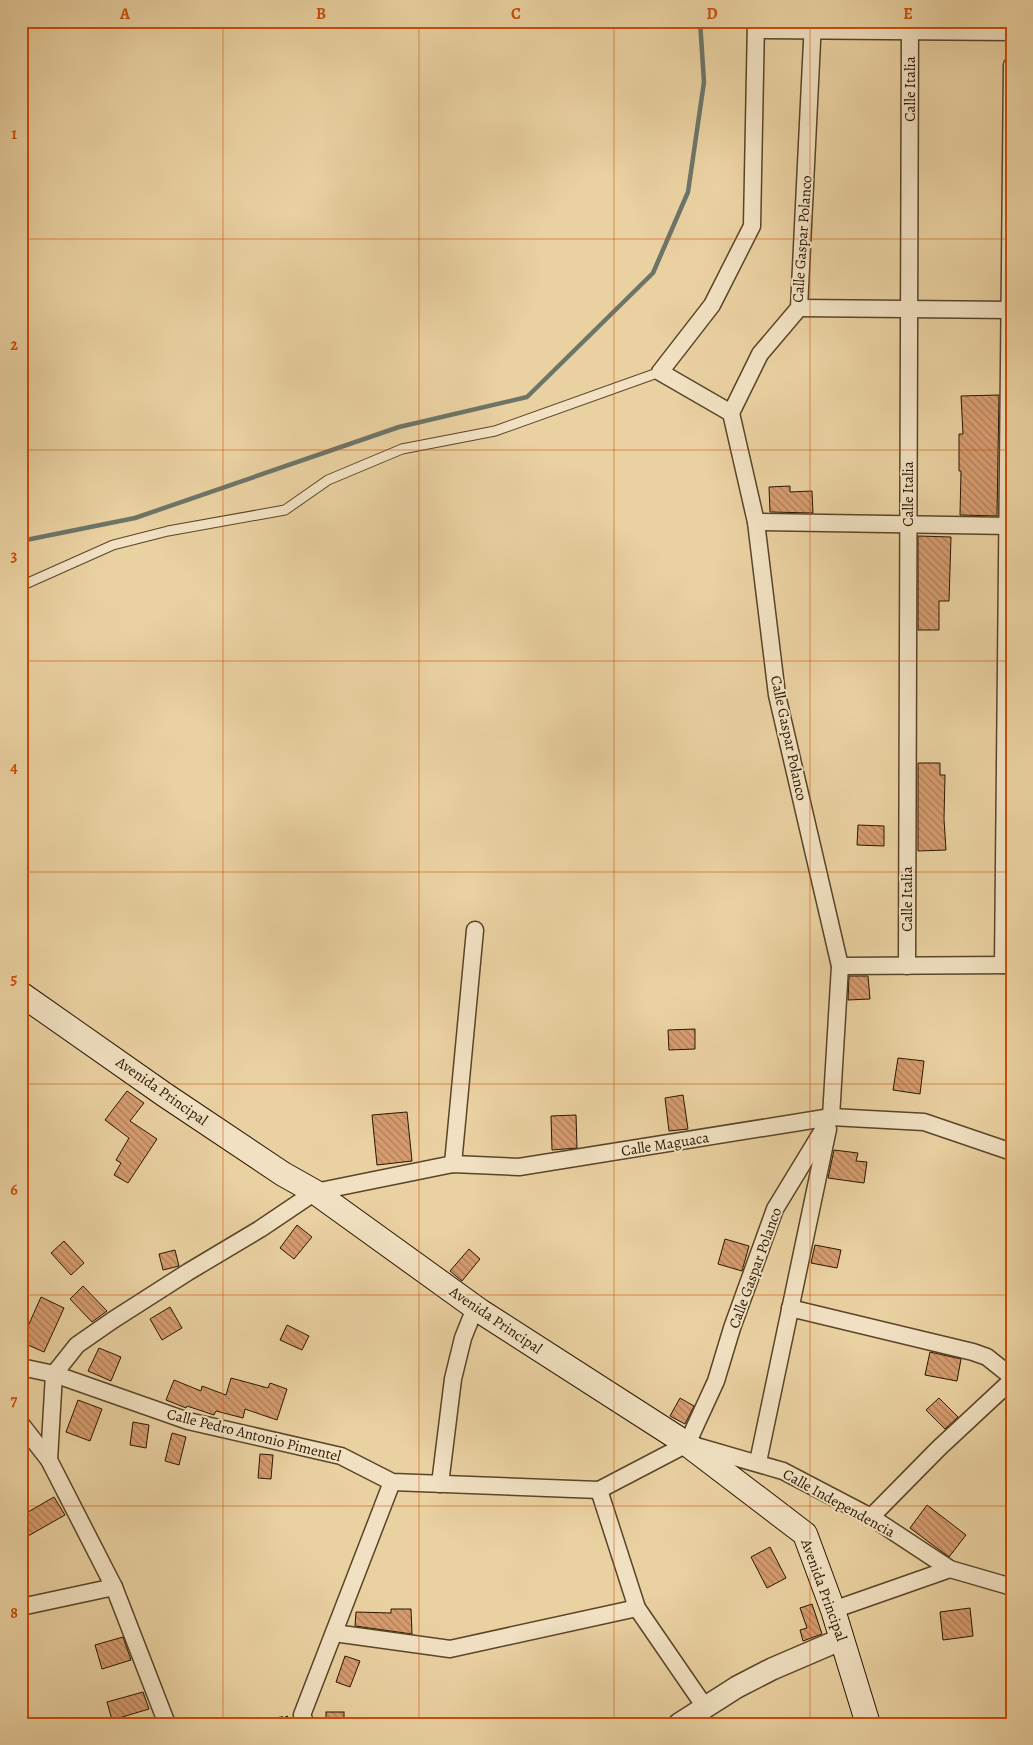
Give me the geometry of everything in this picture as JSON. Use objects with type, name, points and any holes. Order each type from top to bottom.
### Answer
[{"type":"main road","name":"Avenida Principal","points":[[21,994],[165,1095],[283,1174],[315,1192],[475,1308],[687,1444],[805,1534],[833,1610],[868,1724]]},
{"type":"street","points":[[731,412],[660,372],[712,305],[752,226],[756,26],[910,26],[1012,32]]},
{"type":"street","name":"Calle Gaspar Polanco","points":[[687,1444],[716,1381],[732,1328],[775,1209],[830,1117],[840,966],[777,694],[756,522],[731,412],[760,354],[799,308],[813,26]]},
{"type":"street","name":"Calle Italia","points":[[907,966],[910,26]]},
{"type":"street","points":[[840,966],[1007,965],[1012,65]]},
{"type":"street","points":[[799,308],[1011,310]]},
{"type":"street","points":[[756,522],[1009,526]]},
{"type":"street","points":[[453,1164],[475,930]]},
{"type":"street","points":[[758,1462],[830,1117]]},
{"type":"street","name":"Calle Maguaca","points":[[315,1192],[453,1164],[519,1167],[830,1117],[924,1122],[1012,1152]]},
{"type":"street","points":[[49,1460],[54,1374],[77,1345],[315,1192]]},
{"type":"street","points":[[440,1484],[453,1379],[463,1338],[475,1308]]},
{"type":"street","points":[[790,1308],[973,1352],[987,1357],[1012,1377]]},
{"type":"street","name":"Calle Pedro Antonio Pimentel","points":[[21,1367],[54,1374],[188,1421],[341,1456],[392,1482],[599,1490],[687,1444]]},
{"type":"street","points":[[871,1517],[939,1448],[1012,1380]]},
{"type":"street","points":[[21,1424],[49,1460],[114,1587],[167,1724]]},
{"type":"street","name":"Calle Independencia","points":[[687,1444],[758,1462],[783,1471],[871,1517],[950,1570],[1012,1587]]},
{"type":"street","points":[[304,1720],[334,1633],[392,1482]]},
{"type":"street","points":[[599,1490],[637,1608],[705,1707]]},
{"type":"street","points":[[833,1610],[950,1570]]},
{"type":"street","points":[[21,1607],[114,1587]]},
{"type":"street","points":[[334,1633],[450,1649],[637,1608]]},
{"type":"street","points":[[679,1724],[737,1687],[842,1639]]},
{"type":"lane","points":[[21,586],[113,545],[168,530],[285,510],[328,480],[402,449],[495,431],[660,372]]},
{"type":"path","points":[[221,1724],[304,1720]]},
{"type":"building","points":[[999,395],[997,516],[960,515],[961,471],[959,471],[959,434],[963,434],[961,396]]},
{"type":"building","points":[[790,486],[790,492],[812,491],[813,513],[770,512],[769,487]]},
{"type":"building","points":[[918,536],[951,537],[949,601],[939,601],[939,630],[918,630]]},
{"type":"building","points":[[918,763],[940,763],[940,775],[945,775],[944,819],[946,850],[918,851]]},
{"type":"building","points":[[858,825],[884,826],[884,846],[857,845]]},
{"type":"building","points":[[849,976],[868,976],[870,999],[848,1000]]},
{"type":"building","points":[[695,1029],[695,1049],[669,1050],[668,1030]]},
{"type":"building","points":[[898,1058],[924,1061],[920,1094],[893,1090]]},
{"type":"building","points":[[127,1091],[144,1103],[130,1121],[157,1139],[128,1183],[114,1175],[121,1163],[116,1160],[129,1138],[105,1120]]},
{"type":"building","points":[[683,1095],[688,1129],[669,1131],[665,1098]]},
{"type":"building","points":[[407,1112],[412,1161],[377,1165],[372,1115]]},
{"type":"building","points":[[576,1115],[577,1148],[552,1150],[551,1116]]},
{"type":"building","points":[[834,1150],[858,1153],[856,1161],[867,1162],[864,1183],[828,1178]]},
{"type":"building","points":[[297,1225],[312,1237],[294,1259],[280,1248]]},
{"type":"building","points":[[725,1239],[749,1246],[742,1271],[718,1264]]},
{"type":"building","points":[[64,1241],[84,1263],[71,1275],[51,1253]]},
{"type":"building","points":[[815,1245],[841,1250],[837,1268],[811,1263]]},
{"type":"building","points":[[469,1249],[480,1259],[462,1281],[450,1271]]},
{"type":"building","points":[[175,1250],[179,1266],[163,1270],[159,1254]]},
{"type":"building","points":[[83,1286],[107,1311],[92,1322],[70,1299]]},
{"type":"building","points":[[41,1297],[64,1308],[44,1352],[21,1342]]},
{"type":"building","points":[[170,1307],[182,1328],[162,1340],[150,1319]]},
{"type":"building","points":[[287,1325],[309,1336],[302,1350],[280,1340]]},
{"type":"building","points":[[99,1348],[121,1357],[111,1381],[88,1371]]},
{"type":"building","points":[[930,1352],[961,1359],[957,1381],[925,1375]]},
{"type":"building","points":[[231,1378],[268,1388],[270,1383],[287,1389],[277,1420],[245,1409],[243,1418],[216,1411],[214,1415],[187,1406],[186,1408],[166,1400],[174,1380],[201,1391],[202,1386],[226,1395]]},
{"type":"building","points":[[680,1398],[694,1406],[685,1424],[670,1416]]},
{"type":"building","points":[[939,1398],[958,1417],[945,1429],[926,1410]]},
{"type":"building","points":[[78,1400],[102,1409],[90,1441],[66,1432]]},
{"type":"building","points":[[133,1422],[149,1425],[146,1448],[130,1445]]},
{"type":"building","points":[[172,1433],[186,1437],[179,1465],[165,1461]]},
{"type":"building","points":[[260,1454],[273,1455],[271,1479],[258,1478]]},
{"type":"building","points":[[54,1497],[65,1515],[21,1540],[21,1516]]},
{"type":"building","points":[[927,1505],[966,1535],[949,1557],[910,1528]]},
{"type":"building","points":[[770,1547],[786,1578],[767,1588],[751,1557]]},
{"type":"building","points":[[812,1604],[822,1634],[803,1641],[800,1630],[807,1628],[800,1608]]},
{"type":"building","points":[[970,1608],[973,1636],[943,1640],[940,1612]]},
{"type":"building","points":[[391,1609],[411,1609],[412,1634],[355,1626],[356,1612],[391,1613]]},
{"type":"building","points":[[123,1637],[131,1660],[102,1669],[95,1645]]},
{"type":"building","points":[[345,1656],[360,1661],[350,1687],[336,1682]]},
{"type":"building","points":[[143,1692],[149,1709],[112,1720],[107,1702]]},
{"type":"building","points":[[326,1712],[344,1712],[344,1724],[326,1724]]},
{"type":"waterway","points":[[21,541],[135,518],[399,427],[527,397],[653,273],[688,192],[704,82],[700,21]]}]
